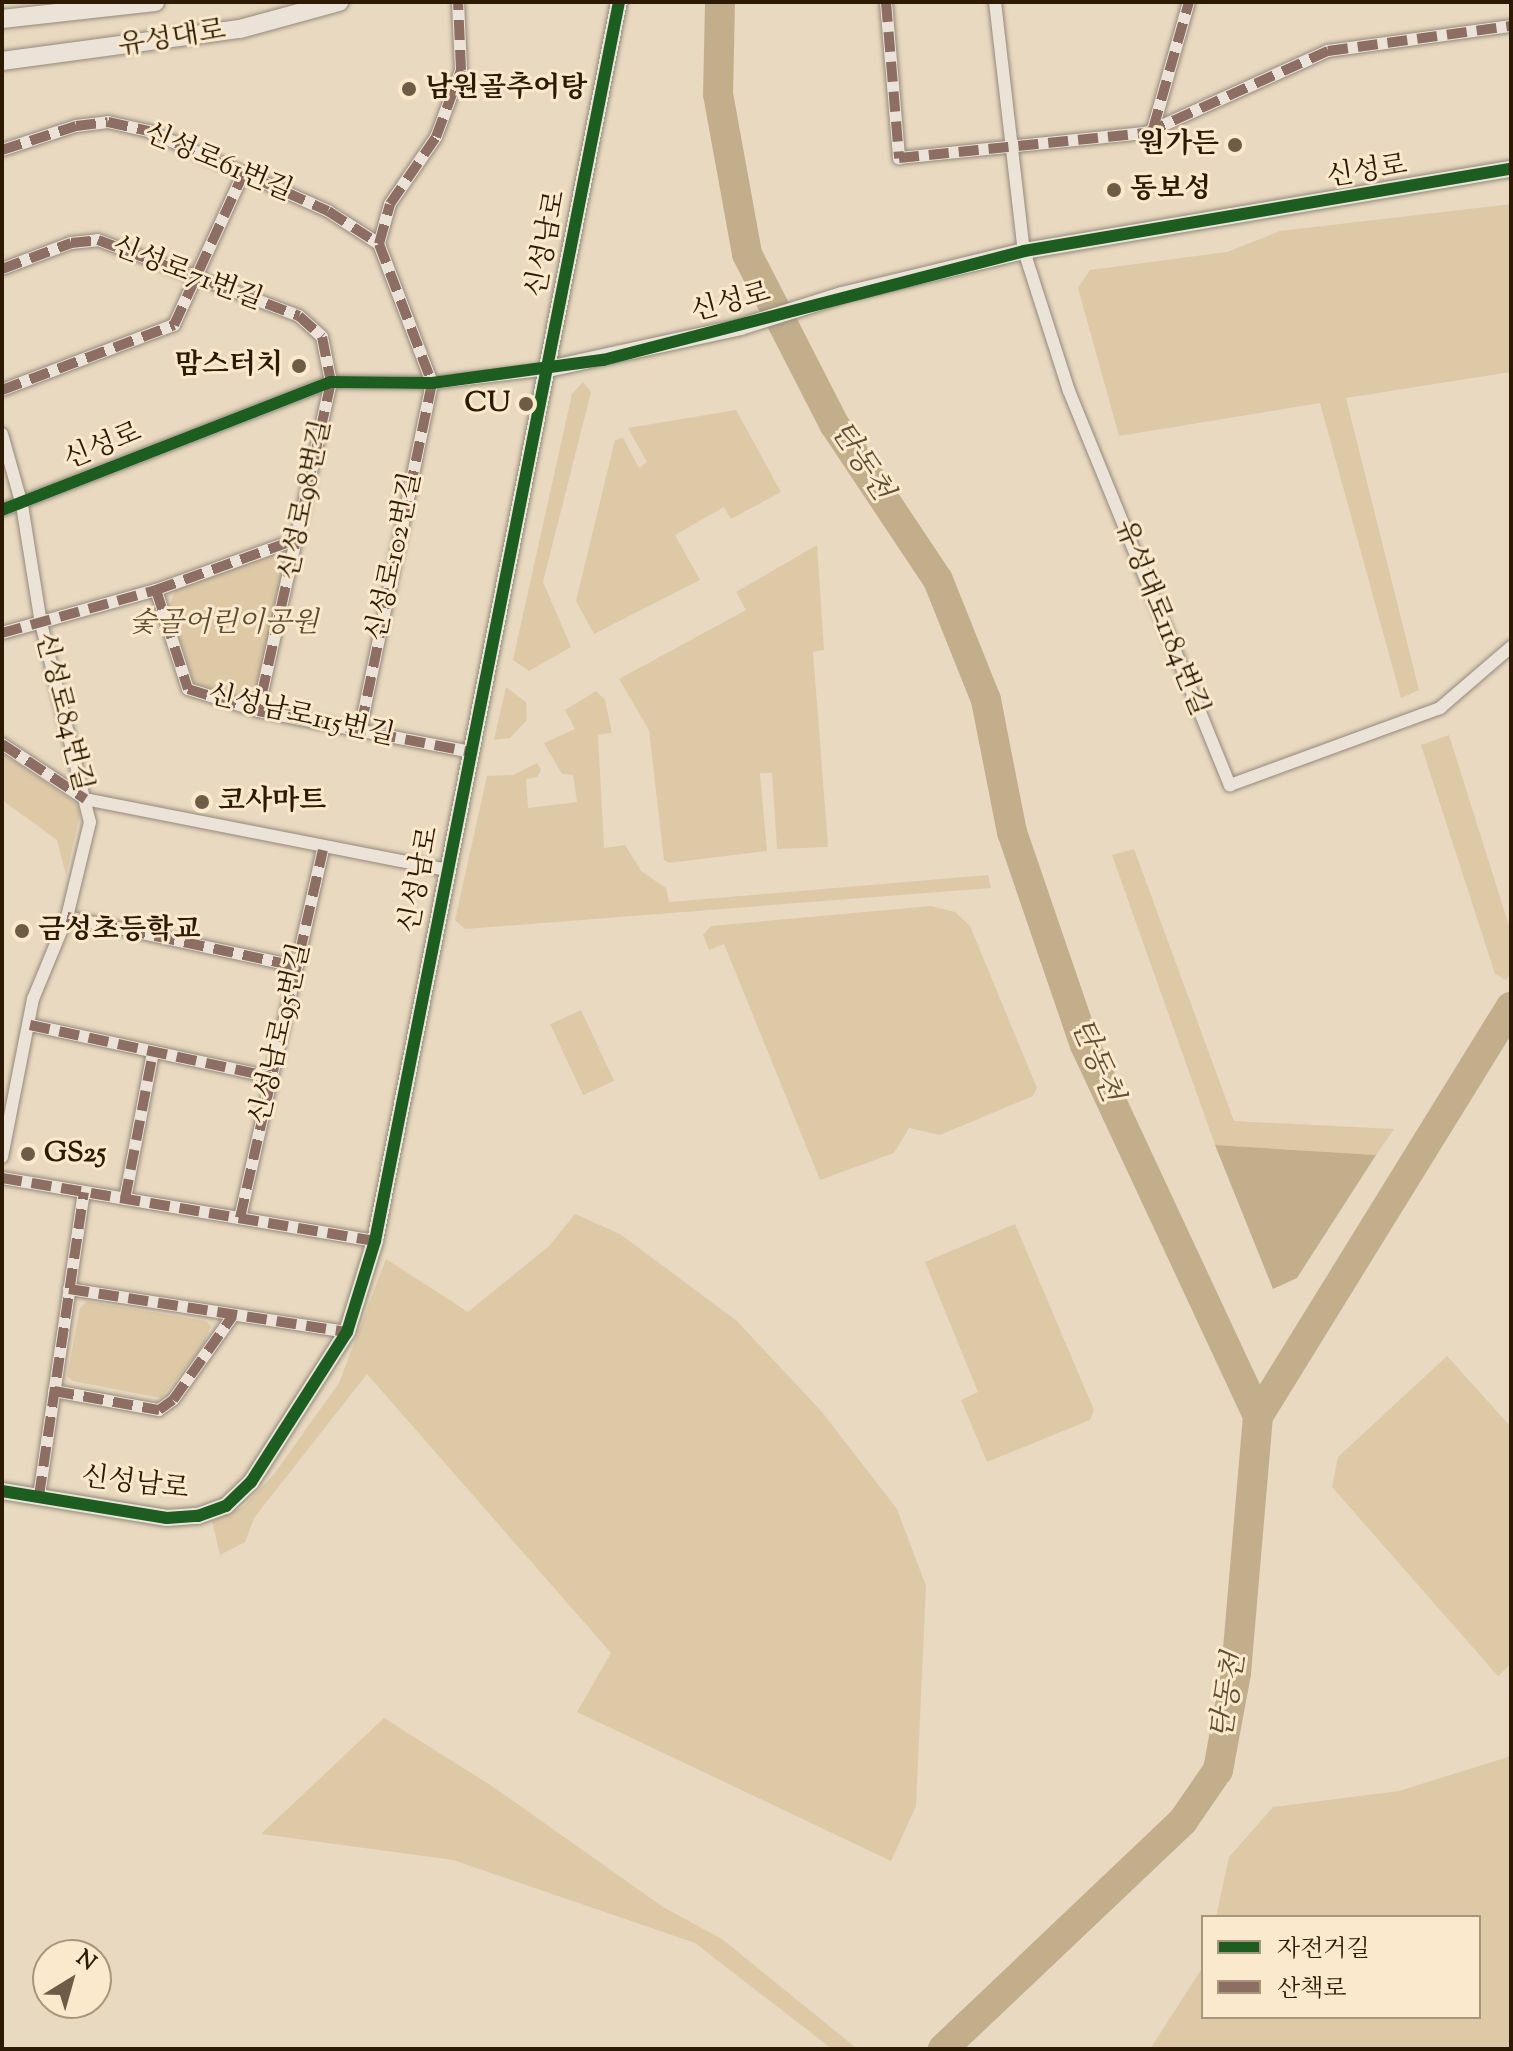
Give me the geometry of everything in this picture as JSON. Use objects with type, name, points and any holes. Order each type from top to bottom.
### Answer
[{"type":"main road","name":"유성대로","points":[[2,19],[155,2]]},
{"type":"main road","name":"유성대로","points":[[2,64],[240,29],[339,2]]},
{"type":"street","points":[[432,383],[379,244],[390,204],[436,137],[461,70],[458,2]]},
{"type":"street","name":"신성남로","points":[[2,1491],[167,1518],[198,1516],[226,1506],[251,1482],[347,1332],[375,1241],[619,2]]},
{"type":"street","points":[[886,2],[899,158],[1153,129],[1328,51],[1511,26]]},
{"type":"street","name":"유성대로1184번길","points":[[995,2],[1008,146],[1024,251],[1069,391],[1230,785],[1440,708],[1511,647]]},
{"type":"street","points":[[1153,129],[1189,2]]},
{"type":"street","name":"신성로61번길","points":[[2,150],[76,126],[108,122],[149,131],[328,211],[379,244]]},
{"type":"street","points":[[2,390],[174,325],[244,172]]},
{"type":"street","name":"신성로","points":[[2,510],[22,505],[331,382],[432,383],[548,369],[740,327],[842,295],[1024,251],[1510,174]]},
{"type":"street","name":"신성로71번길","points":[[2,269],[71,243],[98,240],[299,316],[322,337],[331,382]]},
{"type":"street","name":"신성로98번길","points":[[258,711],[331,382]]},
{"type":"street","name":"신성로102번길","points":[[360,730],[432,383]]},
{"type":"street","name":"신성로84번길","points":[[2,434],[22,505],[41,623],[90,822],[67,917],[39,980],[2,1157]]},
{"type":"street","points":[[2,633],[156,590],[298,539]]},
{"type":"street","name":"신성남로115번길","points":[[156,590],[188,689],[258,711],[470,752]]},
{"type":"street","points":[[2,744],[85,799],[323,850],[446,870]]},
{"type":"street","name":"신성남로95번길","points":[[240,1218],[323,850]]},
{"type":"street","points":[[67,917],[296,966]]},
{"type":"street","points":[[30,1025],[270,1077]]},
{"type":"street","points":[[125,1199],[153,1052]]},
{"type":"street","points":[[2,1178],[375,1241]]},
{"type":"street","name":"신성남로","points":[[39,1496],[84,1192]]},
{"type":"street","points":[[69,1289],[232,1317],[347,1332]]},
{"type":"street","points":[[54,1391],[159,1410],[173,1400],[232,1317]]},
{"type":"green space","points":[[1511,204],[1511,372],[1346,398],[1419,690],[1401,698],[1320,403],[1119,436],[1078,288],[1090,270],[1227,252],[1280,231]]},
{"type":"green space","points":[[583,382],[591,392],[543,582],[571,647],[529,671],[513,660],[572,394]]},
{"type":"green space","points":[[736,410],[781,492],[731,519],[724,507],[675,535],[700,580],[594,634],[576,601],[615,440],[623,438],[639,468],[647,462],[628,428]]},
{"type":"green space","points":[[817,545],[824,650],[813,652],[828,847],[777,849],[772,773],[760,773],[767,851],[669,863],[664,860],[649,730],[619,679],[746,610],[736,592]]},
{"type":"green space","name":"숯골어린이공원","points":[[274,554],[285,565],[257,693],[246,700],[194,683],[169,607],[176,590]]},
{"type":"green space","points":[[506,687],[526,702],[527,720],[510,738],[494,740]]},
{"type":"green space","points":[[596,691],[605,700],[612,733],[598,735],[604,848],[625,845],[641,871],[666,888],[669,902],[988,875],[991,888],[465,929],[455,920],[487,776],[513,775],[537,763],[541,770],[537,777],[526,779],[528,808],[577,802],[573,775],[562,774],[544,743],[575,729],[565,710]]},
{"type":"green space","points":[[1449,735],[1511,932],[1511,972],[1506,980],[1495,974],[1421,745]]},
{"type":"green space","points":[[2,753],[77,804],[80,815],[66,875],[57,840],[2,800]]},
{"type":"green space","points":[[1134,849],[1234,1121],[1394,1129],[1376,1155],[1215,1145],[1112,855]]},
{"type":"green space","points":[[931,906],[955,912],[970,926],[1037,1088],[1033,1096],[940,1135],[909,1128],[894,1153],[820,1180],[724,944],[709,950],[703,935],[711,926]]},
{"type":"green space","points":[[581,1010],[614,1081],[583,1095],[550,1024]]},
{"type":"green space","points":[[575,1214],[620,1234],[737,1321],[822,1412],[897,1509],[926,1586],[916,1806],[891,1861],[577,1712],[611,1653],[367,1374],[254,1518],[245,1542],[220,1555],[212,1521],[243,1507],[274,1474],[339,1383],[386,1259],[468,1312],[549,1246]]},
{"type":"green space","points":[[1015,1224],[1094,1410],[1090,1420],[987,1462],[961,1400],[978,1392],[925,1262]]},
{"type":"green space","points":[[87,1301],[206,1321],[211,1326],[203,1346],[161,1398],[73,1381],[67,1376],[80,1308]]},
{"type":"green space","points":[[1447,1356],[1511,1427],[1511,1664],[1498,1676],[1332,1487],[1338,1457]]},
{"type":"green space","points":[[384,1718],[495,1788],[663,1907],[722,1939],[855,2047],[832,2049],[695,1943],[453,1860],[261,1834]]},
{"type":"green space","points":[[1511,1756],[1511,2049],[1150,2049],[1201,1970],[1201,2019],[1481,2019],[1481,1915],[1216,1915],[1229,1857],[1273,1807],[1399,1791]]},
{"type":"shaded area","points":[[1215,1145],[1376,1155],[1297,1278],[1273,1289]]},
{"type":"waterway","name":"탄동천","points":[[720,2],[718,94],[747,254],[834,424],[938,580],[986,700],[1012,832],[1085,1045],[1258,1416],[1236,1673],[1218,1770],[1183,1821],[943,2049]]},
{"type":"waterway","points":[[1258,1416],[1511,1007]]},
{"type":"marked path","points":[[379,244],[390,204],[436,137],[461,70],[458,2]]},
{"type":"marked path","points":[[886,2],[899,158],[1146,133],[1328,51],[1511,26]]},
{"type":"marked path","points":[[1153,129],[1189,2]]},
{"type":"marked path","points":[[2,150],[76,126],[108,122],[149,131],[328,211],[379,244],[432,383],[360,730]]},
{"type":"marked path","points":[[2,390],[174,325],[244,172]]},
{"type":"marked path","points":[[2,269],[71,243],[98,240],[299,316],[322,337],[331,382],[258,711]]},
{"type":"marked path","points":[[2,633],[156,590],[298,539]]},
{"type":"marked path","points":[[156,590],[188,689],[258,711],[470,752]]},
{"type":"marked path","points":[[2,744],[85,799]]},
{"type":"marked path","points":[[240,1218],[323,850]]},
{"type":"marked path","points":[[67,917],[296,966]]},
{"type":"marked path","points":[[30,1025],[270,1077]]},
{"type":"marked path","points":[[125,1199],[153,1052]]},
{"type":"marked path","points":[[2,1178],[375,1241]]},
{"type":"marked path","points":[[39,1496],[84,1192]]},
{"type":"marked path","points":[[69,1289],[347,1332]]},
{"type":"marked path","points":[[54,1391],[159,1410],[173,1400],[232,1317]]},
{"type":"cycle path","points":[[2,1491],[167,1518],[198,1516],[226,1506],[251,1482],[347,1332],[375,1241],[619,2]]},
{"type":"cycle path","points":[[2,510],[331,382],[432,383],[603,360],[1024,251],[1511,169]]},
{"type":"place","name":"남원골추어탕","points":[[409,89]]},
{"type":"place","name":"원가든","points":[[1235,145]]},
{"type":"place","name":"동보성","points":[[1114,190]]},
{"type":"place","name":"맘스터치","points":[[299,366]]},
{"type":"place","name":"CU","points":[[526,404]]},
{"type":"place","name":"코사마트","points":[[202,802]]},
{"type":"place","name":"금성초등학교","points":[[22,931]]},
{"type":"place","name":"GS25","points":[[28,1154]]}]
